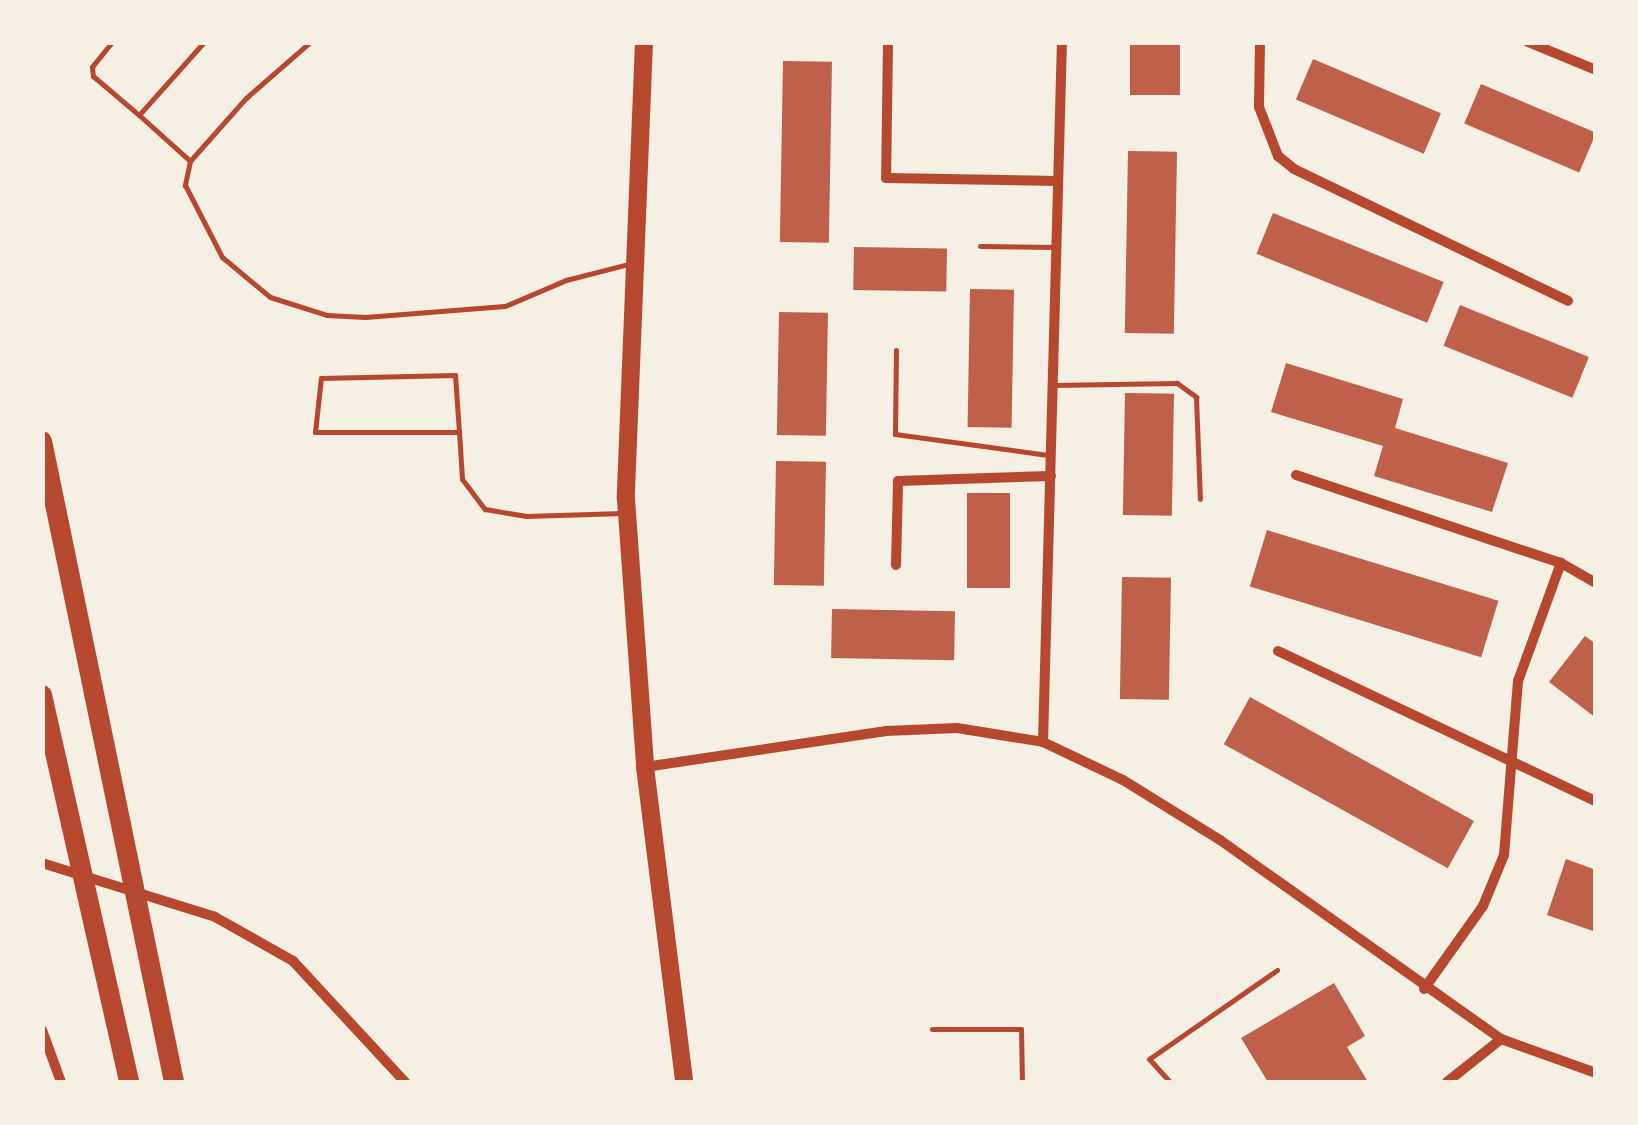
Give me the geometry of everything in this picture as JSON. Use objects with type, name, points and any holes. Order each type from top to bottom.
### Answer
[{"type":"highway","points":[[42,441],[174,1082]]},
{"type":"highway","points":[[42,695],[130,1082]]},
{"type":"main road","points":[[644,42],[626,513],[645,768],[684,1082]]},
{"type":"street","points":[[888,42],[886,178],[1058,181]]},
{"type":"street","points":[[1043,742],[1062,42]]},
{"type":"street","points":[[1260,42],[1259,107],[1278,156],[1294,170],[1568,300]]},
{"type":"street","points":[[1528,42],[1596,70]]},
{"type":"street","points":[[1296,475],[1561,562],[1596,583]]},
{"type":"street","points":[[896,565],[898,482],[1051,476]]},
{"type":"street","points":[[1424,989],[1483,906],[1504,855],[1508,762],[1518,681],[1561,562]]},
{"type":"street","points":[[1278,651],[1596,802]]},
{"type":"street","points":[[645,768],[886,731],[957,728],[1043,742],[1123,780],[1220,840],[1424,989],[1501,1038],[1596,1073]]},
{"type":"street","points":[[42,863],[215,917],[293,961],[405,1082]]},
{"type":"street","points":[[42,1030],[62,1082]]},
{"type":"street","points":[[1447,1082],[1501,1038]]},
{"type":"lane","points":[[112,42],[92,66],[93,76],[190,161]]},
{"type":"lane","points":[[139,115],[204,42]]},
{"type":"lane","points":[[310,42],[246,98],[190,161],[185,185],[222,257],[270,297],[326,315],[505,306],[566,280],[635,262]]},
{"type":"lane","points":[[980,246],[1056,247]]},
{"type":"lane","points":[[896,350],[896,434],[1051,455]]},
{"type":"lane","points":[[459,432],[314,432],[322,378],[455,375],[459,432],[462,479],[485,509],[526,516],[626,513]]},
{"type":"lane","points":[[1053,386],[1177,384],[1196,396],[1200,498]]},
{"type":"lane","points":[[1170,1082],[1149,1060],[1278,970]]},
{"type":"lane","points":[[932,1028],[1020,1029],[1022,1082]]},
{"type":"building","points":[[1130,42],[1180,42],[1180,95],[1130,95]]},
{"type":"building","points":[[1313,59],[1441,113],[1424,154],[1296,100]]},
{"type":"building","points":[[783,61],[832,62],[829,243],[780,242]]},
{"type":"building","points":[[1481,84],[1596,133],[1579,172],[1464,124]]},
{"type":"building","points":[[1128,151],[1177,152],[1174,334],[1125,333]]},
{"type":"building","points":[[1273,213],[1444,282],[1427,323],[1257,254]]},
{"type":"building","points":[[854,247],[947,249],[946,292],[853,290]]},
{"type":"building","points":[[970,289],[1014,290],[1012,428],[968,427]]},
{"type":"building","points":[[1460,305],[1589,357],[1572,398],[1444,346]]},
{"type":"building","points":[[779,312],[828,313],[826,436],[777,435]]},
{"type":"building","points":[[1286,363],[1403,399],[1395,428],[1508,463],[1492,512],[1374,476],[1383,446],[1271,412]]},
{"type":"building","points":[[1125,393],[1174,394],[1172,516],[1123,515]]},
{"type":"building","points":[[776,461],[826,462],[824,586],[774,585]]},
{"type":"building","points":[[967,493],[1010,493],[1010,588],[967,588]]},
{"type":"building","points":[[1267,530],[1498,601],[1481,657],[1250,586]]},
{"type":"building","points":[[1122,577],[1171,578],[1169,700],[1120,699]]},
{"type":"building","points":[[832,609],[955,611],[954,660],[831,658]]},
{"type":"building","points":[[1585,636],[1596,644],[1596,718],[1549,682]]},
{"type":"building","points":[[1250,697],[1474,821],[1448,868],[1224,744]]},
{"type":"building","points":[[1566,859],[1596,870],[1596,932],[1547,915]]},
{"type":"building","points":[[1334,983],[1365,1036],[1347,1047],[1368,1082],[1268,1082],[1241,1038]]}]
